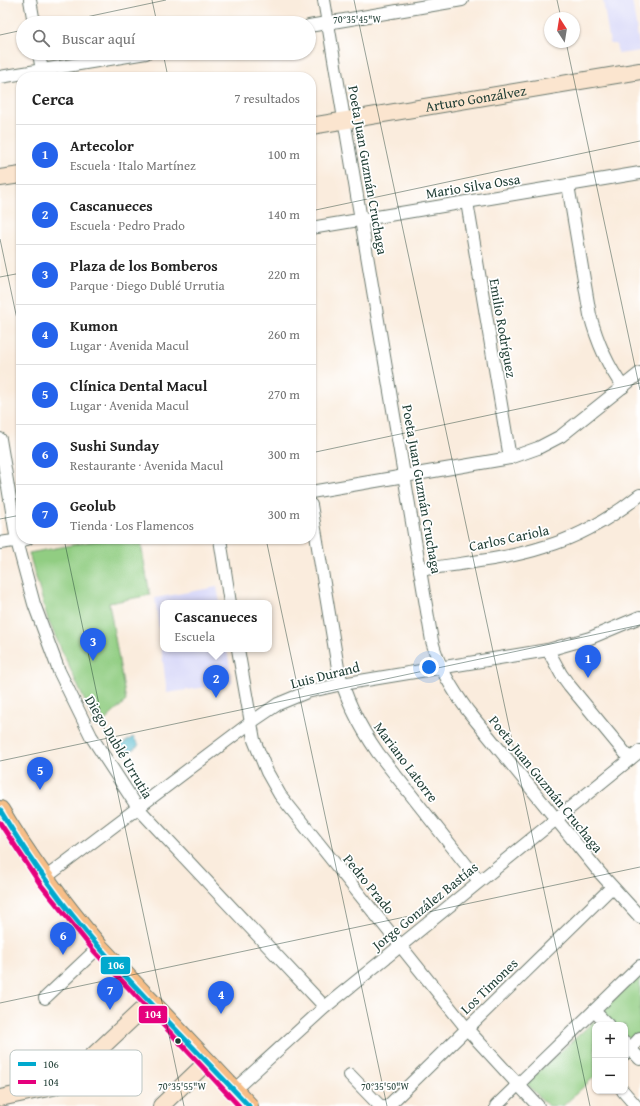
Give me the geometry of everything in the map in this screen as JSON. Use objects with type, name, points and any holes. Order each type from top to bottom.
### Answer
[{"type":"main road","points":[[0,810],[45,878],[99,947],[249,1106]]},
{"type":"street","points":[[30,0],[33,16]]},
{"type":"street","name":"Poeta Juan Guzmán Cruchaga","points":[[324,0],[432,641],[441,668],[448,683],[468,711],[555,820],[612,887],[640,917]]},
{"type":"street","points":[[316,25],[462,0]]},
{"type":"street","points":[[40,60],[43,72]]},
{"type":"street","points":[[53,72],[112,60]]},
{"type":"street","name":"Arturo Gonzálvez","points":[[316,125],[640,71]]},
{"type":"street","points":[[0,78],[16,77]]},
{"type":"street","name":"Mario Silva Ossa","points":[[316,227],[640,173]]},
{"type":"street","points":[[0,178],[16,176]]},
{"type":"street","points":[[568,185],[590,315],[594,330],[607,361],[623,386]]},
{"type":"street","name":"Emilio Rodríguez","points":[[467,202],[510,458]]},
{"type":"street","points":[[316,491],[510,458],[538,448],[561,436],[640,373]]},
{"type":"street","name":"Diego Dublé Urrutia","points":[[0,439],[16,512]]},
{"type":"street","name":"Carlos Cariola","points":[[420,570],[516,554],[554,544],[594,526],[623,508],[640,495]]},
{"type":"street","name":"Mariano Latorre","points":[[316,534],[342,684],[354,713],[374,748],[479,881]]},
{"type":"street","points":[[0,544],[16,541]]},
{"type":"street","name":"Diego Dublé Urrutia","points":[[23,544],[34,604],[59,671],[91,736],[138,808],[325,1007]]},
{"type":"street","points":[[221,544],[230,600]]},
{"type":"street","name":"Luis Durand","points":[[45,878],[250,723],[272,708],[292,698],[307,692],[342,684],[548,650],[590,638],[640,617]]},
{"type":"street","points":[[548,650],[561,674],[569,685],[630,759]]},
{"type":"street","name":"Pedro Prado","points":[[238,652],[254,740],[267,772],[280,795],[399,946],[467,1029],[538,1106]]},
{"type":"street","name":"Jorge González Bastías","points":[[234,1090],[325,1007],[640,751]]},
{"type":"street","name":"Los Timones","points":[[388,1106],[612,887]]},
{"type":"street","points":[[44,998],[99,947]]},
{"type":"street","points":[[496,1106],[640,966]]},
{"type":"street","points":[[99,1050],[151,1002]]},
{"type":"street","points":[[594,1011],[605,1022]]},
{"type":"street","points":[[628,1048],[640,1038]]},
{"type":"street","points":[[628,1050],[640,1059]]},
{"type":"street","points":[[161,1106],[208,1062]]},
{"type":"street","points":[[350,1075],[380,1106]]},
{"type":"street","points":[[626,1094],[636,1106]]},
{"type":"street","points":[[0,1098],[10,1096]]},
{"type":"shaded area","points":[[603,0],[632,0],[640,51],[618,54],[616,44],[610,44]]},
{"type":"shaded area","points":[[217,587],[219,600],[160,600],[160,638],[155,598]]},
{"type":"shaded area","points":[[162,652],[227,652],[232,683],[167,693]]},
{"type":"green space","points":[[77,544],[141,544],[150,595],[109,603],[126,701],[97,728],[48,620],[29,553]]},
{"type":"green space","points":[[640,974],[640,1032],[630,1041],[628,1039],[628,1022],[611,1022],[601,1012]]},
{"type":"green space","points":[[592,1023],[592,1079],[563,1106],[548,1106],[526,1083]]},
{"type":"water","points":[[133,737],[139,745],[124,756],[118,747]]},
{"type":"transit line","name":"106","points":[[0,810],[46,881],[85,931],[136,988],[249,1106]]},
{"type":"transit line","name":"104","points":[[0,823],[41,885],[94,951],[239,1106]]},
{"type":"place","name":"Plaza de los Bomberos","points":[[93,661]]},
{"type":"place","name":"Artecolor","points":[[588,678]]},
{"type":"place","name":"Cascanueces","points":[[216,698]]},
{"type":"place","name":"Clínica Dental Macul","points":[[40,790]]},
{"type":"place","name":"Sushi Sunday","points":[[63,955]]},
{"type":"place","name":"Geolub","points":[[110,1010]]},
{"type":"place","name":"Kumon","points":[[221,1014]]}]
